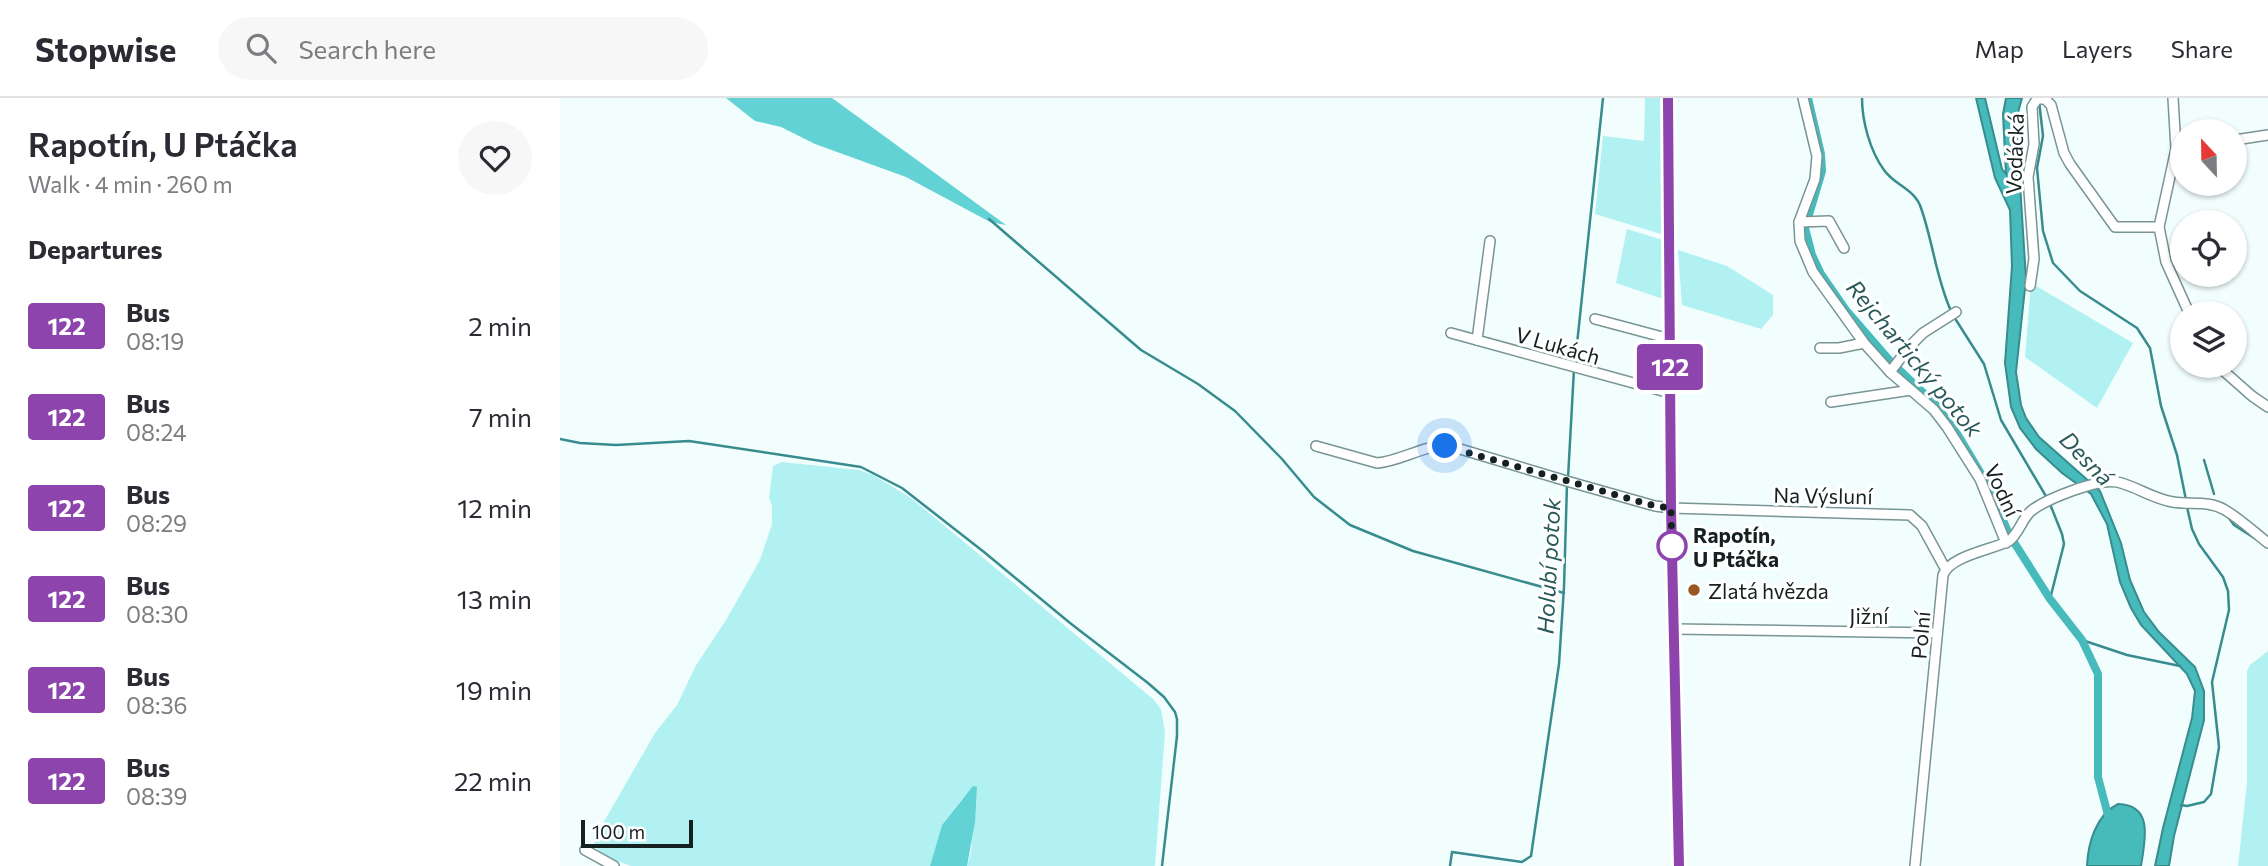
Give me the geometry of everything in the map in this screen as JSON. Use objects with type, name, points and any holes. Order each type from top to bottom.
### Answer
[{"type":"main road","points":[[1668,98],[1671,508],[1679,866]]},
{"type":"street","points":[[1803,98],[1817,156],[1815,179],[1804,221],[1829,220],[1844,248]]},
{"type":"street","points":[[2173,98],[2175,119]]},
{"type":"street","name":"Vodácká","points":[[2030,286],[2034,259],[2028,177],[2034,144],[2032,107],[2040,99],[2048,101],[2055,113],[2064,153],[2070,164],[2111,223],[2120,228],[2158,227]]},
{"type":"street","points":[[2247,138],[2268,135]]},
{"type":"street","points":[[2170,182],[2158,227],[2166,261],[2184,301]]},
{"type":"street","name":"Vodní","points":[[1804,221],[1800,241],[1813,272],[1864,343],[1934,410],[1969,461],[2010,540]]},
{"type":"street","points":[[1477,340],[1490,241]]},
{"type":"street","points":[[1893,368],[1923,333],[1956,312]]},
{"type":"street","points":[[1595,319],[1670,339]]},
{"type":"street","name":"V Lukách","points":[[1451,332],[1670,393]]},
{"type":"street","points":[[1820,348],[1839,348],[1864,343]]},
{"type":"street","points":[[2232,378],[2268,407]]},
{"type":"street","points":[[1831,402],[1911,390]]},
{"type":"street","points":[[1316,446],[1377,463],[1436,446],[1450,446],[1655,506],[1671,508]]},
{"type":"street","points":[[1945,568],[1954,561],[2010,540],[2030,512],[2048,501],[2101,482],[2117,482],[2161,500],[2208,504],[2224,509],[2268,543]]},
{"type":"street","name":"Na Výsluní","points":[[1671,508],[1910,515],[1922,526],[1945,568]]},
{"type":"street","name":"Polní","points":[[1915,866],[1945,568]]},
{"type":"street","name":"Jižní","points":[[1674,629],[1937,633]]},
{"type":"street","points":[[584,850],[614,866]]},
{"type":"shaded area","points":[[726,98],[832,98],[1006,225],[990,222],[906,177],[815,144],[781,127],[755,121]]},
{"type":"shaded area","points":[[1645,98],[1662,98],[1661,234],[1595,214],[1603,136],[1644,141]]},
{"type":"shaded area","points":[[1976,98],[1985,98],[2002,169],[2006,174],[2003,114],[2006,98],[2022,98],[2016,120],[2026,279],[2016,372],[2021,405],[2039,437],[2100,491],[2121,543],[2130,580],[2144,612],[2159,632],[2195,667],[2204,691],[2204,720],[2174,836],[2169,866],[2155,866],[2192,718],[2195,691],[2187,674],[2141,625],[2131,608],[2120,582],[2107,524],[2091,494],[2062,473],[2036,449],[2020,428],[2011,407],[2005,363],[2012,266],[2010,210],[1995,178]]},
{"type":"shaded area","points":[[1627,229],[1663,240],[1663,299],[1616,283]]},
{"type":"shaded area","points":[[1678,250],[1727,266],[1773,295],[1773,315],[1761,329],[1682,305]]},
{"type":"shaded area","points":[[2031,283],[2133,343],[2097,408],[2025,357]]},
{"type":"shaded area","points":[[782,462],[859,470],[873,475],[911,498],[1153,699],[1161,709],[1165,732],[1155,866],[967,866],[971,852],[977,788],[962,799],[942,825],[930,866],[631,866],[607,857],[598,850],[594,839],[655,733],[677,705],[695,667],[760,560],[772,524],[769,498],[773,466]]},
{"type":"shaded area","points":[[2268,651],[2268,866],[2238,866],[2247,782],[2247,671],[2250,665]]},
{"type":"shaded area","points":[[973,786],[977,787],[975,822],[967,866],[930,866],[942,825]]},
{"type":"shaded area","points":[[2118,804],[2137,810],[2142,817],[2145,835],[2141,866],[2087,866],[2089,848],[2099,822]]},
{"type":"waterway","name":"Holubí potok","points":[[1575,363],[1603,98]]},
{"type":"waterway","name":"Rejchartický potok","points":[[1808,98],[1821,154],[1822,171],[1805,228],[1812,255],[1821,274],[1846,310],[1892,363],[1937,406],[1958,435],[1986,482],[2010,536],[2050,599],[2082,640],[2098,674],[2098,777],[2109,819]]},
{"type":"waterway","points":[[1862,98],[1868,136],[1879,162],[1888,175],[1914,196],[1921,208],[1951,311]]},
{"type":"waterway","points":[[2039,101],[2043,136],[2037,168],[2043,231],[2053,263],[2080,291],[2137,328],[2150,348],[2161,406],[2177,455],[2186,500]]},
{"type":"waterway","points":[[989,219],[1141,350],[1198,384],[1235,411],[1282,459],[1314,497],[1350,525],[1413,551],[1564,593]]},
{"type":"waterway","points":[[1956,320],[1984,364],[2001,420],[2047,498]]},
{"type":"waterway","name":"Holubí potok","points":[[1568,478],[1574,369]]},
{"type":"waterway","points":[[560,439],[616,445],[689,441],[861,467],[902,488],[1148,683],[1164,697],[1175,712],[1177,736],[1162,866]]},
{"type":"waterway","points":[[2204,460],[2214,494]]},
{"type":"waterway","name":"Holubí potok","points":[[1450,866],[1452,852],[1522,862],[1531,856],[1559,664],[1567,484]]},
{"type":"waterway","points":[[2050,504],[2064,544],[2050,599]]},
{"type":"waterway","points":[[2181,805],[2204,802],[2211,794],[2219,747],[2212,682],[2229,610],[2228,591],[2223,577],[2199,544],[2187,507]]},
{"type":"waterway","points":[[2229,518],[2234,525],[2262,543]]},
{"type":"waterway","points":[[2082,640],[2127,655],[2180,666]]},
{"type":"bus line","name":"122","points":[[1668,98],[1671,508],[1679,866]]},
{"type":"place","name":"Rapotín, U Ptáčka","points":[[1672,546]]},
{"type":"place","name":"Zlatá hvězda","points":[[1694,590]]},
{"type":"route","points":[[1445,446],[1655,506],[1671,508],[1672,554],[1672,546]]},
{"type":"water label","name":"Desná","points":[[2087,458]]}]
